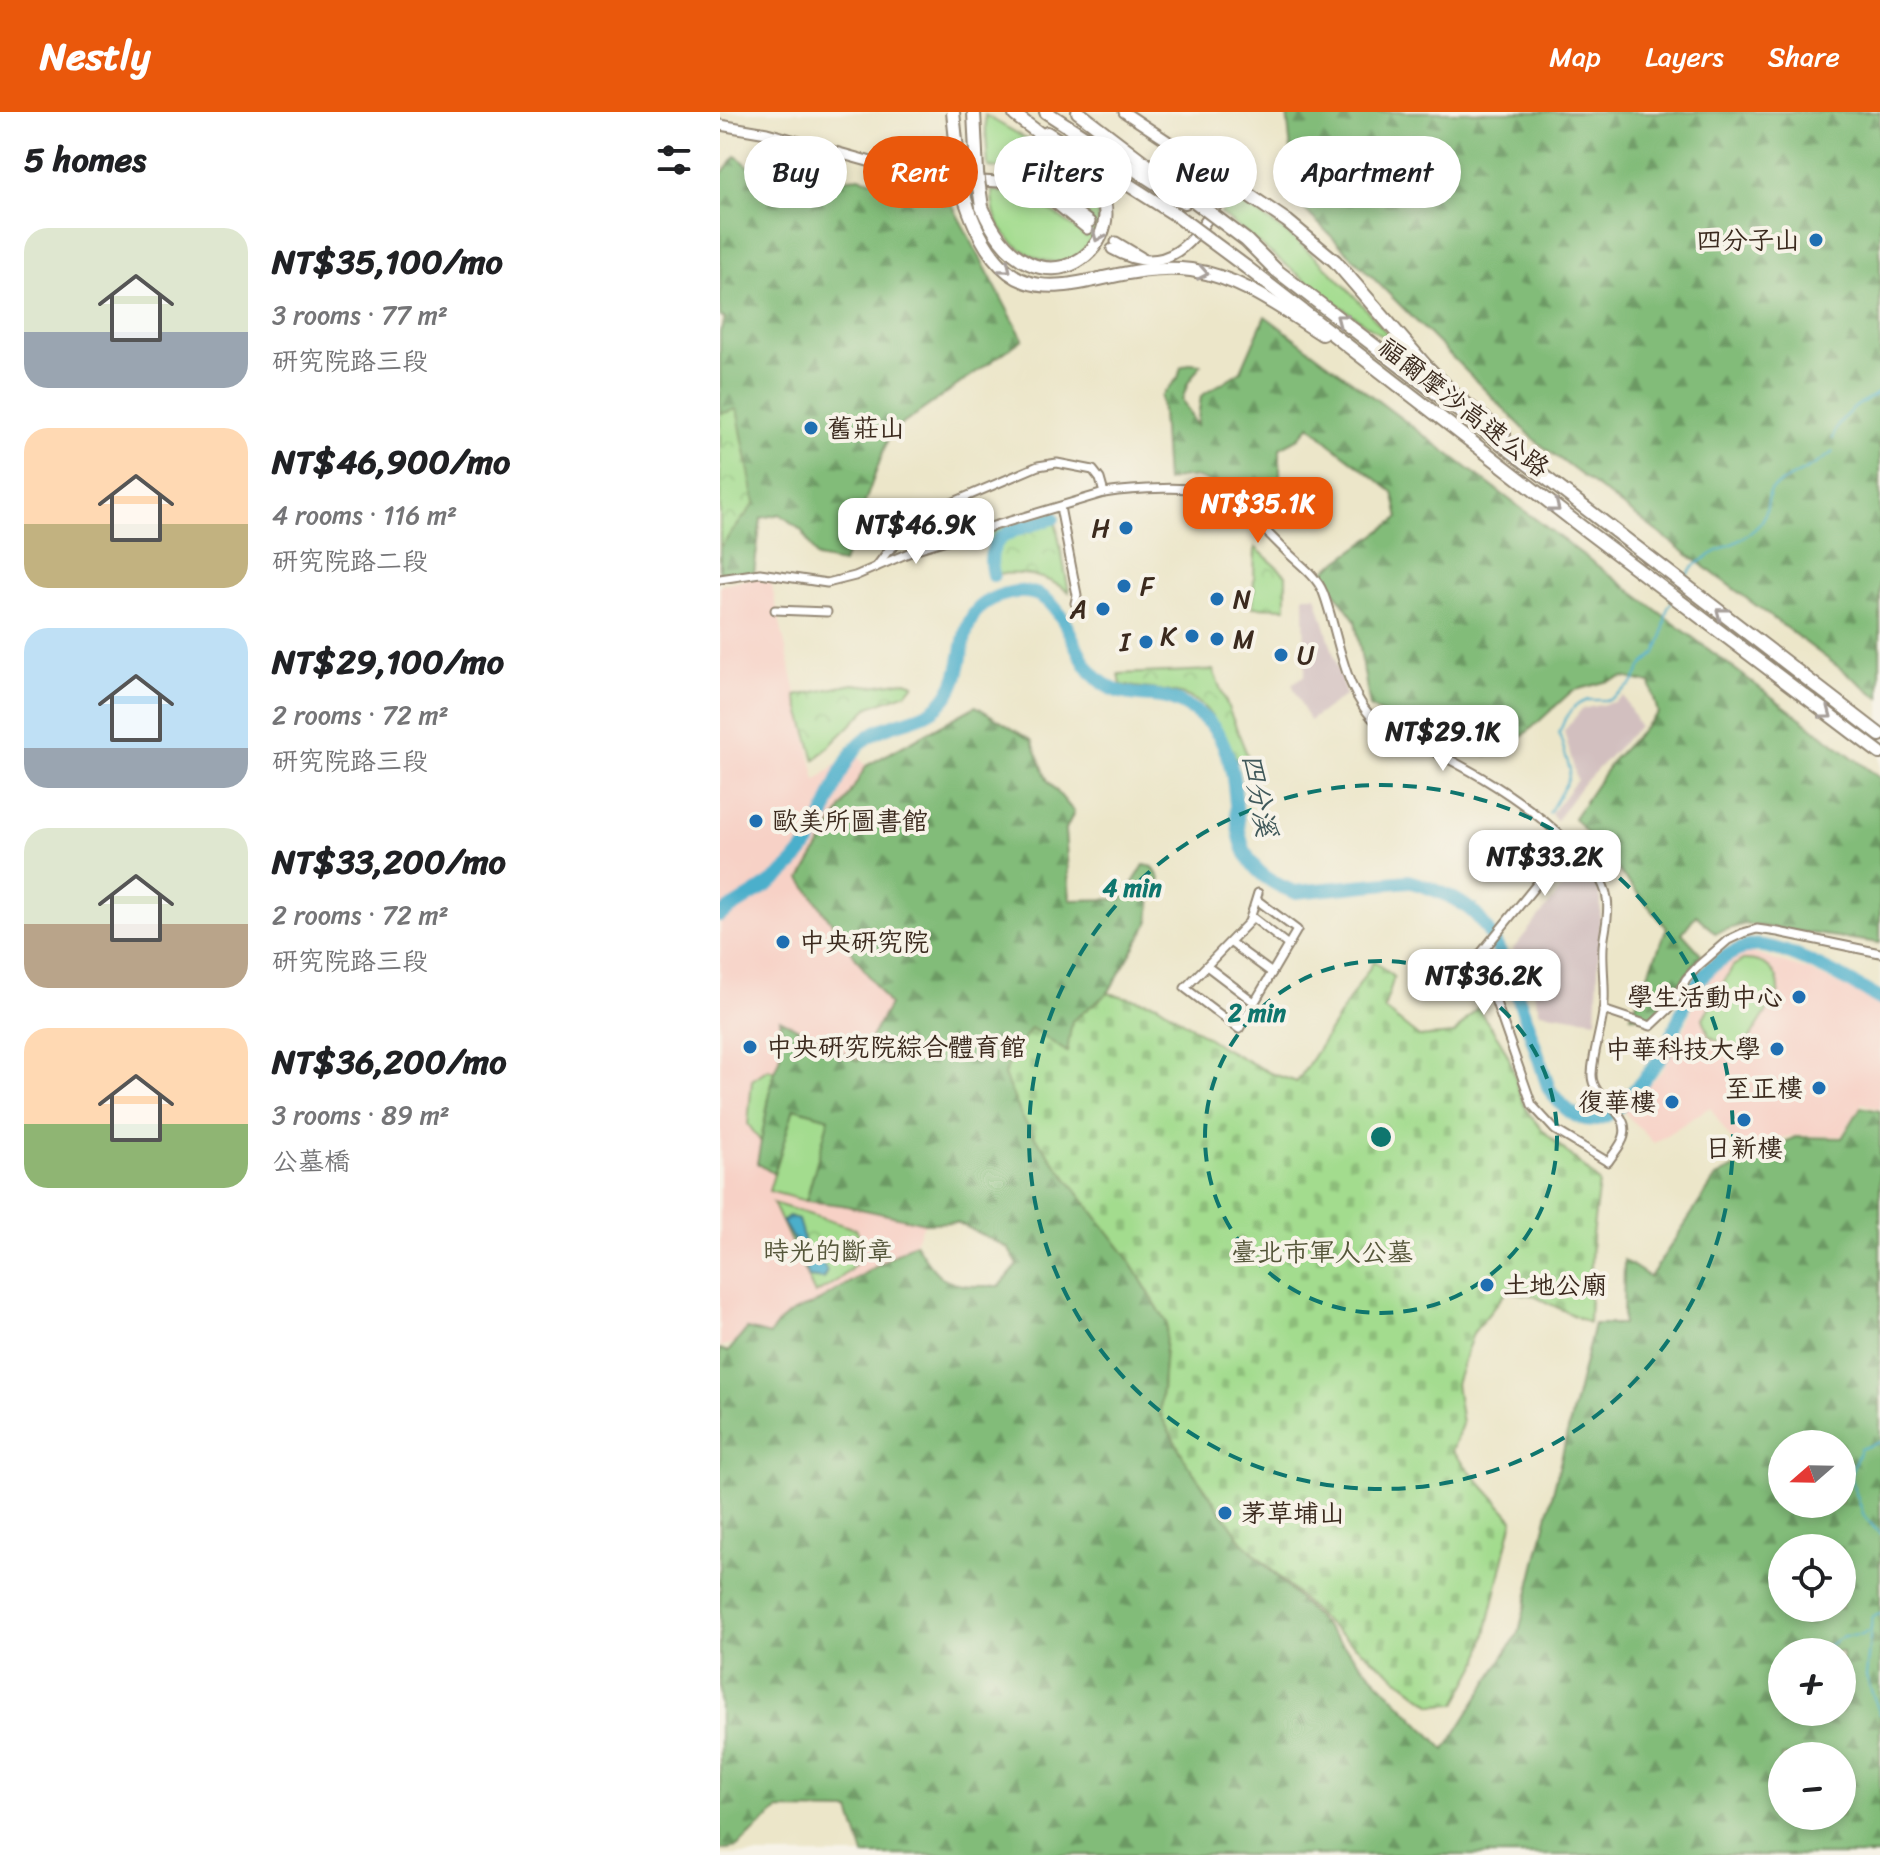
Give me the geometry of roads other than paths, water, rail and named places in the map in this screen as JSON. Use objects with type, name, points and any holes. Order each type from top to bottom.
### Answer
[{"type":"highway","points":[[953,112],[960,179],[980,239],[1000,264],[1016,276],[1045,287],[1062,287],[1154,270],[1187,270],[1222,277],[1239,284],[1384,372]]},
{"type":"highway","points":[[974,112],[978,189],[982,207],[1006,248],[1025,263],[1039,267],[1070,266],[1091,252],[1099,240],[1105,215],[1104,204],[1092,178],[1012,114]]},
{"type":"highway","points":[[1046,112],[1148,175]]},
{"type":"highway","points":[[1078,112],[1148,168]]},
{"type":"highway","name":"福爾摩沙高速公路","points":[[1012,114],[1062,141],[1176,215],[1880,753]]},
{"type":"highway","points":[[1257,201],[1335,261],[1425,365],[1580,503]]},
{"type":"highway","name":"福爾摩沙高速公路","points":[[1200,208],[1246,240],[1276,270],[1880,735]]},
{"type":"main road","points":[[1124,112],[1160,136]]},
{"type":"main road","points":[[720,125],[767,133],[929,178],[1006,181],[1057,198],[1089,226]]},
{"type":"main road","points":[[1114,246],[1137,260],[1176,254],[1184,248],[1213,208]]},
{"type":"street","points":[[875,568],[888,551],[909,534],[921,516],[1038,466],[1057,463],[1093,470],[1100,479],[1104,493]]},
{"type":"street","points":[[720,579],[760,573],[827,584],[875,568],[920,548],[1104,493],[1124,490],[1210,491],[1235,505],[1272,537],[1321,588],[1350,682],[1366,713],[1380,726],[1497,785],[1539,815],[1570,843],[1586,860],[1607,896],[1603,1010],[1593,1080],[1599,1094],[1620,1116],[1625,1127],[1624,1138],[1608,1162],[1555,1130],[1532,1105],[1486,974],[1477,958],[1570,843]]},
{"type":"street","points":[[1060,507],[1077,595],[1075,603]]},
{"type":"street","points":[[775,610],[827,612]]},
{"type":"street","points":[[1258,897],[1297,930],[1239,1029],[1185,988],[1231,943],[1252,917],[1258,897]]},
{"type":"street","points":[[1252,917],[1288,945]]},
{"type":"street","points":[[1603,1010],[1651,1026],[1673,1005],[1686,979],[1718,947],[1757,929],[1880,953]]},
{"type":"street","points":[[1231,943],[1272,973]]},
{"type":"street","points":[[1208,967],[1254,1002]]},
{"type":"water","points":[[789,1216],[798,1220],[807,1250],[827,1271],[823,1279],[808,1277],[801,1253],[782,1221]]},
{"type":"waterway","points":[[1833,439],[1844,417],[1880,392]]},
{"type":"waterway","points":[[1685,578],[1701,561],[1754,530],[1764,518],[1770,490],[1833,452]]},
{"type":"waterway","points":[[993,575],[991,560],[998,540],[1017,529],[1053,518]]},
{"type":"waterway","name":"四分溪","points":[[720,915],[763,888],[797,859],[818,828],[840,776],[857,747],[878,731],[922,716],[941,703],[952,688],[964,639],[976,611],[990,600],[1010,593],[1026,592],[1045,599],[1058,612],[1088,668],[1107,686],[1128,694],[1173,700],[1196,712],[1215,729],[1229,759],[1243,846],[1252,864],[1269,879],[1295,892],[1408,881],[1452,898],[1474,913],[1486,928],[1508,971],[1549,1089],[1572,1114],[1594,1119],[1616,1109],[1665,1051],[1700,979],[1723,958],[1744,948],[1764,946],[1798,957],[1880,999]]},
{"type":"waterway","points":[[1549,813],[1568,780],[1570,770],[1559,733],[1565,719],[1576,705],[1588,700],[1609,700],[1632,684],[1642,666],[1656,653],[1672,601]]},
{"type":"waterway","name":"四分溪","points":[[1471,910],[1476,904]]},
{"type":"waterway","points":[[1880,1442],[1860,1449],[1850,1476],[1864,1516],[1880,1534]]},
{"type":"waterway","points":[[1880,1614],[1872,1617],[1866,1677],[1880,1714]]},
{"type":"waterway","points":[[1841,1638],[1867,1632]]},
{"type":"place","name":"四分子山","points":[[1816,240]]},
{"type":"place","name":"舊莊山","points":[[811,428]]},
{"type":"place","name":"H","points":[[1126,528]]},
{"type":"place","name":"F","points":[[1124,586]]},
{"type":"place","name":"N","points":[[1217,599]]},
{"type":"place","name":"A","points":[[1103,609]]},
{"type":"place","name":"K","points":[[1192,636]]},
{"type":"place","name":"M","points":[[1217,639]]},
{"type":"place","name":"I","points":[[1146,642]]},
{"type":"place","name":"U","points":[[1281,655]]},
{"type":"place","name":"歐美所圖書館","points":[[756,821]]},
{"type":"place","name":"中央研究院","points":[[783,942]]},
{"type":"place","name":"學生活動中心","points":[[1799,997]]},
{"type":"place","name":"中央研究院綜合體育館","points":[[750,1047]]},
{"type":"place","name":"中華科技大學","points":[[1777,1049]]},
{"type":"place","name":"至正樓","points":[[1819,1088]]},
{"type":"place","name":"復華樓","points":[[1672,1102]]},
{"type":"place","name":"日新樓","points":[[1744,1120]]},
{"type":"place","name":"土地公廟","points":[[1487,1285]]},
{"type":"place","name":"茅草埔山","points":[[1225,1513]]},
{"type":"park label","name":"時光的斷章","points":[[828,1251]]},
{"type":"park label","name":"臺北市軍人公墓","points":[[1322,1252]]}]
